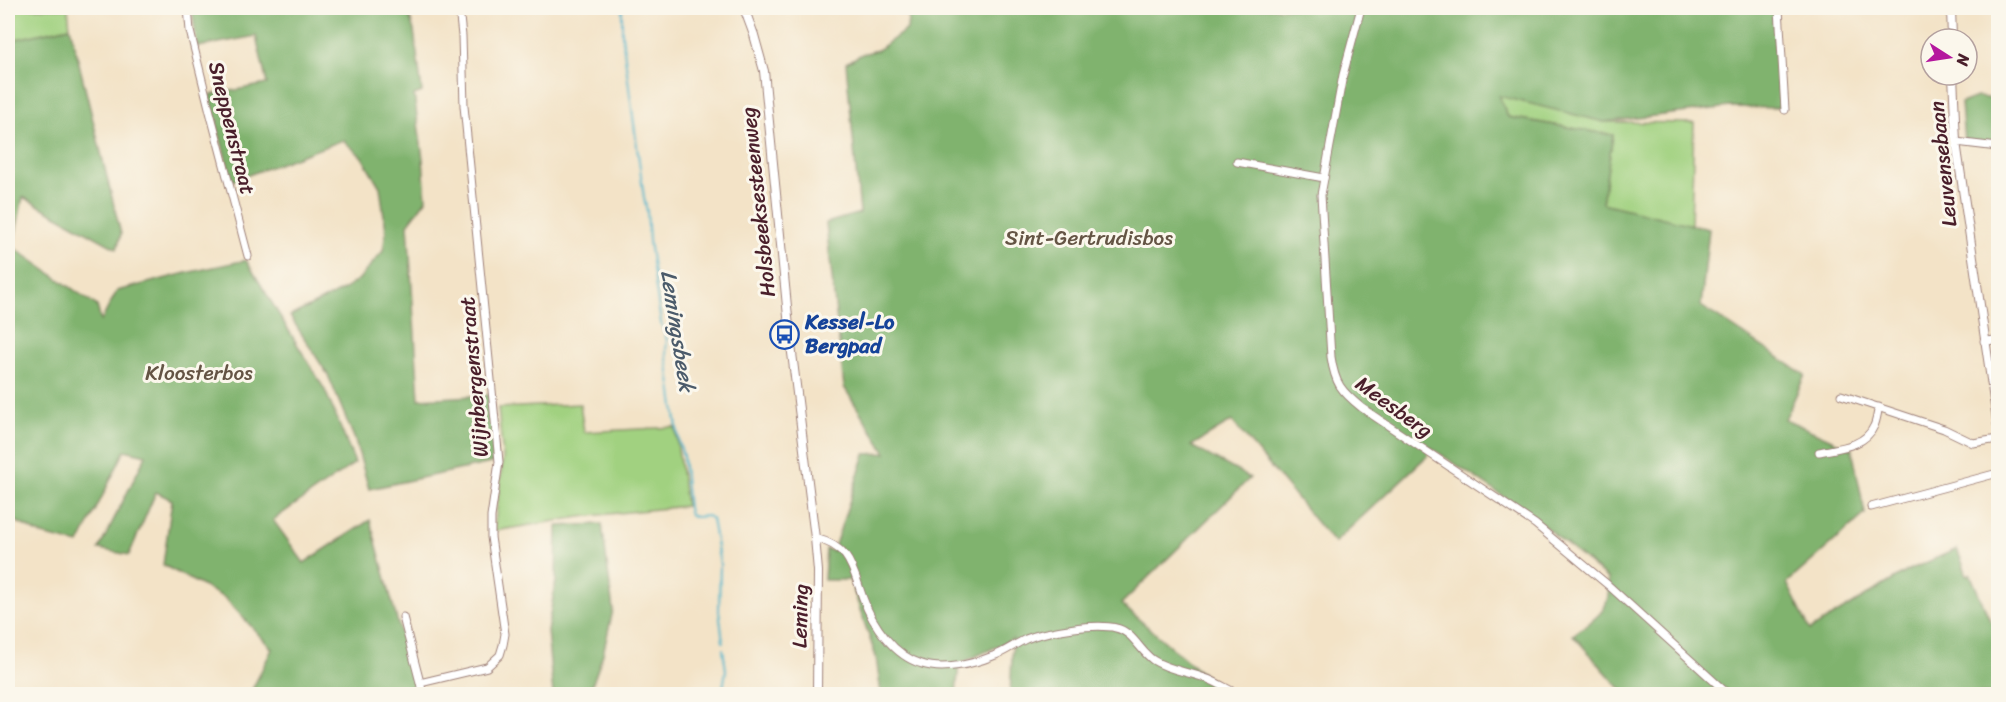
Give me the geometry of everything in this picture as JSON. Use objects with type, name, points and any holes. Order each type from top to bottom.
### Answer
[{"type":"street","name":"Sneppenstraat","points":[[188,8],[190,31],[248,256]]},
{"type":"street","name":"Wijnbergenstraat","points":[[420,683],[487,667],[500,655],[505,634],[491,537],[491,517],[499,462],[464,106],[459,8]]},
{"type":"street","name":"Holsbeeksesteenweg","points":[[744,8],[764,71],[790,337],[815,538]]},
{"type":"street","name":"Meesberg","points":[[1361,8],[1343,75],[1324,178],[1321,210],[1331,357],[1337,383],[1344,393],[1362,408],[1535,524],[1608,585],[1728,694]]},
{"type":"street","points":[[1779,8],[1785,110]]},
{"type":"street","points":[[1951,8],[1952,27]]},
{"type":"street","name":"Leuvensebaan","points":[[1954,87],[1956,142],[1998,427]]},
{"type":"street","points":[[1956,142],[1998,147]]},
{"type":"street","points":[[1237,162],[1324,178]]},
{"type":"street","points":[[1984,341],[1998,340]]},
{"type":"street","points":[[1841,394],[1944,429],[1973,442],[1998,439]]},
{"type":"street","points":[[1819,452],[1850,446],[1861,441],[1874,426],[1879,407]]},
{"type":"street","points":[[1870,507],[1998,473]]},
{"type":"street","points":[[815,538],[827,541],[848,560],[855,570],[863,599],[879,628],[899,652],[919,664],[955,665],[995,656],[1042,634],[1101,627],[1116,628],[1123,631],[1154,660],[1205,678],[1238,694]]},
{"type":"street","name":"Leming","points":[[815,538],[818,571],[817,694]]},
{"type":"street","points":[[403,617],[423,694]]},
{"type":"green space","points":[[8,8],[68,8],[70,27],[8,41]]},
{"type":"green space","points":[[192,8],[407,8],[414,31],[422,92],[414,95],[426,200],[408,224],[419,399],[491,395],[496,462],[369,489],[355,440],[328,375],[290,316],[343,290],[359,279],[383,251],[386,231],[380,187],[362,157],[343,140],[232,181],[209,95],[267,84],[256,36],[197,47]]},
{"type":"green space","name":"Sint-Gertrudisbos","points":[[909,8],[1773,8],[1780,108],[1730,107],[1604,122],[1499,96],[1508,117],[1613,135],[1602,203],[1709,229],[1701,306],[1805,375],[1785,419],[1852,449],[1865,514],[1787,583],[1810,630],[1909,570],[1957,549],[1967,575],[1970,574],[1991,622],[1998,621],[1998,694],[1625,694],[1573,635],[1596,618],[1605,606],[1609,590],[1608,579],[1532,516],[1430,447],[1428,455],[1334,543],[1232,421],[1191,446],[1250,478],[1121,604],[1219,688],[1215,694],[1010,694],[1013,639],[959,664],[956,694],[881,694],[876,657],[850,580],[824,580],[826,549],[833,551],[865,454],[886,453],[844,387],[826,223],[860,213],[846,63],[862,54],[878,50],[907,29]]},
{"type":"green space","name":"Kloosterbos","points":[[70,27],[121,234],[117,249],[23,197],[13,247],[97,306],[101,321],[117,291],[246,260],[325,390],[355,463],[273,520],[304,563],[370,520],[417,694],[250,694],[272,649],[225,598],[163,565],[172,500],[156,492],[129,555],[99,549],[146,455],[125,450],[79,544],[42,535],[8,517],[8,41]]},
{"type":"green space","points":[[1499,95],[1604,122],[1694,123],[1691,226],[1602,203],[1613,135],[1508,117]]},
{"type":"green space","points":[[1976,97],[1998,99],[1998,145],[1964,142],[1961,103]]},
{"type":"green space","points":[[580,404],[584,432],[675,427],[686,506],[580,517],[494,531],[503,457],[498,408]]},
{"type":"green space","points":[[602,524],[613,610],[603,654],[590,691],[591,694],[553,694],[547,631],[556,581],[557,526]]},
{"type":"waterway","name":"Lemingsbeek","points":[[622,8],[622,35],[647,211],[649,241],[661,323],[667,340],[666,350],[683,456],[688,508],[690,515],[708,516],[712,519],[720,564],[719,610],[723,642]]},
{"type":"waterway","name":"Lemingsbeek","points":[[723,649],[726,670],[723,688],[725,694]]},
{"type":"place","name":"Kessel-Lo Bergpad","points":[[784,334]]}]
